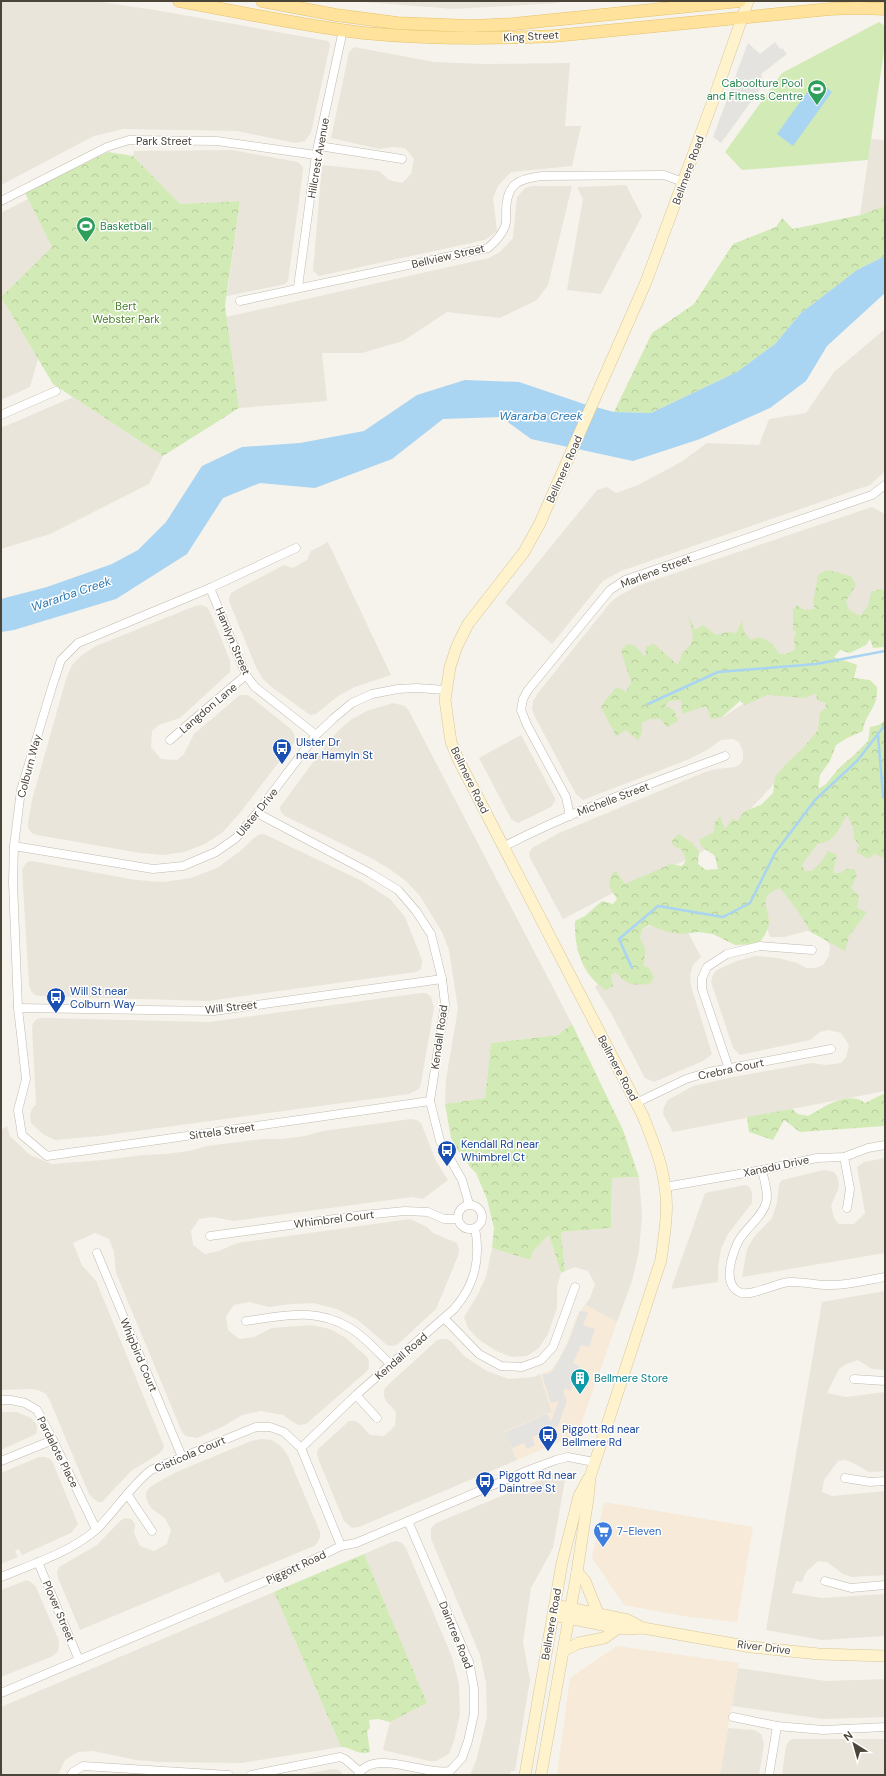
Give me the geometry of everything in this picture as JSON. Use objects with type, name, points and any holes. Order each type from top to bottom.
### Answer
[{"type":"main road","name":"King Street","points":[[179,1],[344,30],[442,38],[510,38],[554,36],[830,9],[885,9]]},
{"type":"main road","name":"King Street","points":[[262,1],[390,23],[470,26],[521,23],[740,1]]},
{"type":"main road","name":"Bellmere Road","points":[[541,1775],[577,1572],[590,1477],[661,1260],[666,1223],[665,1187],[652,1138],[636,1103],[458,759],[451,742],[446,690],[450,667],[457,646],[468,624],[524,552],[540,523],[563,472],[646,282],[748,1]]},
{"type":"main road","name":"Bellmere Road","points":[[525,1775],[562,1563],[579,1496],[590,1477]]},
{"type":"main road","points":[[577,1572],[585,1581],[598,1613]]},
{"type":"main road","name":"River Drive","points":[[554,1610],[570,1613],[618,1628],[643,1628],[751,1647],[818,1654],[885,1656]]},
{"type":"main road","name":"River Drive","points":[[570,1613],[598,1613],[628,1620],[643,1628]]},
{"type":"main road","points":[[563,1651],[580,1643],[604,1638],[618,1628]]},
{"type":"street","name":"Hillcrest Avenue","points":[[298,287],[316,155],[344,30]]},
{"type":"street","name":"Park Street","points":[[1,201],[107,147],[129,140],[217,141],[316,155]]},
{"type":"street","points":[[319,146],[402,159]]},
{"type":"street","name":"Bellview Street","points":[[240,301],[298,287],[488,248],[498,238],[506,225],[507,197],[512,187],[520,180],[527,178],[542,176],[664,175],[683,182]]},
{"type":"street","points":[[1,415],[56,391]]},
{"type":"street","name":"Marlene Street","points":[[570,816],[566,797],[527,725],[521,710],[523,699],[528,690],[610,590],[625,580],[872,495],[884,488]]},
{"type":"street","name":"Colburn Way","points":[[22,1135],[18,1110],[26,1079],[18,1008],[13,882],[14,846],[21,790],[61,660],[78,643],[210,588],[296,548]]},
{"type":"street","name":"Hamlyn Street","points":[[210,588],[246,675],[255,687],[316,735]]},
{"type":"street","name":"Langdon Lane","points":[[170,740],[246,675]]},
{"type":"street","name":"Ulster Drive","points":[[14,846],[153,869],[183,866],[216,852],[236,838],[257,813],[316,735],[352,704],[372,694],[398,688],[446,690]]},
{"type":"street","name":"Michelle Street","points":[[503,847],[535,830],[724,756]]},
{"type":"street","name":"Kendall Road","points":[[257,813],[370,873],[398,890],[416,911],[431,934],[442,979],[445,1004],[430,1101],[440,1141],[462,1180],[469,1204]]},
{"type":"street","points":[[729,1069],[702,989],[702,978],[707,967],[727,954],[760,946],[812,950]]},
{"type":"street","name":"Will Street","points":[[18,1008],[214,1011],[442,979]]},
{"type":"street","name":"Crebra Court","points":[[636,1103],[686,1079],[709,1072],[831,1049]]},
{"type":"street","name":"Sittela Street","points":[[22,1135],[47,1156],[430,1101]]},
{"type":"street","name":"Xanadu Drive","points":[[665,1187],[762,1170],[817,1158],[844,1157],[868,1148],[885,1145]]},
{"type":"street","points":[[844,1157],[850,1189],[847,1208]]},
{"type":"street","points":[[762,1170],[766,1202],[762,1210],[739,1240],[732,1254],[730,1267],[732,1286],[742,1293],[754,1292],[789,1282],[829,1286],[885,1277]]},
{"type":"street","points":[[469,1204],[475,1206],[482,1213],[482,1220],[475,1228],[468,1229],[463,1226],[458,1219],[460,1209],[469,1204]]},
{"type":"street","name":"Whimbrel Court","points":[[210,1236],[363,1215],[405,1211],[428,1212],[444,1219],[458,1219]]},
{"type":"street","name":"Kendall Road","points":[[301,1448],[356,1395],[444,1318],[463,1299],[474,1278],[478,1253],[475,1228]]},
{"type":"street","name":"Whipbird Court","points":[[96,1253],[182,1457]]},
{"type":"street","points":[[444,1318],[479,1354],[501,1366],[522,1367],[541,1360],[553,1347],[575,1287]]},
{"type":"street","points":[[246,1321],[301,1314],[328,1317],[351,1328],[391,1365]]},
{"type":"street","points":[[854,1379],[880,1382],[885,1381]]},
{"type":"street","points":[[356,1395],[378,1418]]},
{"type":"street","name":"Pardalote Place","points":[[1,1400],[11,1400],[25,1403],[37,1410],[96,1529]]},
{"type":"street","name":"Cisticola Court","points":[[1,1577],[63,1552],[96,1529],[138,1482],[152,1470],[256,1427],[270,1427],[284,1432],[301,1448],[341,1546]]},
{"type":"street","points":[[1,1461],[53,1440]]},
{"type":"street","name":"Piggott Road","points":[[1,1693],[292,1570],[341,1546],[356,1543],[556,1460],[568,1457],[594,1462]]},
{"type":"street","points":[[845,1478],[870,1482],[885,1481]]},
{"type":"street","points":[[127,1494],[152,1531]]},
{"type":"street","name":"Daintree Road","points":[[359,1773],[372,1764],[386,1762],[435,1772],[450,1773],[462,1758],[468,1741],[474,1714],[474,1688],[468,1662],[408,1521]]},
{"type":"street","name":"Plover Street","points":[[38,1562],[80,1660]]},
{"type":"street","points":[[825,1581],[851,1588],[885,1585]]},
{"type":"street","points":[[733,1718],[777,1726],[823,1730],[885,1727]]},
{"type":"street","points":[[769,1775],[777,1726]]},
{"type":"street","points":[[251,1775],[340,1757],[345,1759],[359,1773]]},
{"type":"street","points":[[71,1775],[72,1772],[83,1766],[229,1775]]},
{"type":"shaded area","points":[[1,1],[94,1],[155,10],[328,41],[330,45],[311,133],[305,141],[295,143],[237,131],[123,129],[94,136],[1,185]]},
{"type":"shaded area","points":[[351,1],[559,1],[559,3],[454,9]]},
{"type":"shaded area","points":[[775,42],[780,49],[782,48],[787,54],[761,74],[764,84],[721,143],[713,137],[748,43],[760,54]]},
{"type":"shaded area","points":[[354,47],[434,62],[483,64],[570,63],[565,126],[581,126],[572,166],[511,172],[498,186],[493,198],[497,231],[485,240],[319,276],[313,271],[322,165],[379,171],[389,180],[402,183],[411,174],[414,159],[405,148],[393,147],[379,149],[331,138],[349,52]]},
{"type":"shaded area","points":[[871,139],[885,140],[885,206],[860,215]]},
{"type":"shaded area","points":[[232,150],[298,162],[303,167],[303,171],[288,281],[281,285],[227,296],[240,201],[180,204],[133,156],[134,151]]},
{"type":"shaded area","points":[[626,185],[642,216],[601,294],[567,290],[583,199],[577,187]]},
{"type":"shaded area","points":[[532,186],[572,186],[548,285],[537,300],[500,318],[447,312],[403,341],[362,353],[322,353],[327,401],[239,408],[226,317],[489,258],[500,252],[513,238],[517,197],[525,188]]},
{"type":"shaded area","points":[[28,199],[52,247],[1,297],[1,213]]},
{"type":"shaded area","points":[[1,297],[38,359],[30,387],[1,400]]},
{"type":"shaded area","points":[[885,329],[885,469],[883,473],[870,485],[621,571],[603,581],[552,644],[505,603],[597,490],[607,487],[616,493],[638,485],[681,462],[707,443],[759,445],[769,419],[806,413],[834,372]]},
{"type":"shaded area","points":[[73,397],[163,456],[149,484],[50,534],[1,549],[1,428]]},
{"type":"shaded area","points":[[872,507],[885,514],[885,614],[797,651],[778,655],[750,642],[615,728],[671,701],[714,693],[723,717],[765,690],[817,691],[827,708],[823,728],[807,749],[738,822],[715,844],[690,859],[642,878],[563,919],[530,858],[529,853],[532,848],[559,833],[705,772],[716,769],[736,767],[743,759],[743,752],[739,742],[733,739],[721,740],[707,750],[687,760],[583,800],[576,794],[535,717],[532,709],[533,701],[538,693],[610,603],[617,597],[637,586]]},
{"type":"shaded area","points":[[328,542],[391,675],[355,687],[338,696],[316,714],[310,715],[273,688],[262,678],[255,665],[229,599],[231,593],[284,565],[293,568],[307,560],[311,551]]},
{"type":"shaded area","points":[[201,605],[207,607],[210,612],[230,660],[230,672],[180,718],[159,725],[152,731],[151,747],[161,759],[177,760],[184,754],[194,734],[240,695],[247,695],[252,698],[291,729],[295,740],[293,744],[239,814],[223,832],[205,844],[184,852],[163,855],[140,853],[32,833],[28,828],[28,823],[32,800],[66,679],[72,665],[82,655],[96,646],[195,606]]},
{"type":"shaded area","points":[[393,703],[405,706],[409,711],[572,1024],[558,1035],[491,1043],[485,1098],[445,1104],[446,1079],[458,1009],[449,950],[442,932],[420,896],[407,882],[373,859],[285,816],[281,812],[280,807],[328,742],[340,729],[352,719],[367,711]]},
{"type":"shaded area","points":[[521,735],[555,798],[555,801],[551,807],[518,823],[511,819],[479,758]]},
{"type":"shaded area","points":[[851,809],[885,852],[885,1091],[673,1132],[663,1114],[664,1107],[668,1100],[693,1086],[733,1077],[812,1063],[826,1065],[841,1063],[846,1057],[849,1045],[841,1033],[829,1030],[820,1032],[810,1040],[740,1055],[733,1048],[711,982],[713,975],[717,970],[737,961],[755,956],[778,958],[797,963],[806,968],[815,968],[823,965],[829,956],[830,947],[827,940],[819,934],[807,931],[784,937],[770,937],[760,908],[767,887]]},
{"type":"shaded area","points":[[264,834],[362,881],[390,899],[405,917],[422,960],[420,970],[416,972],[208,1001],[41,996],[35,995],[31,991],[29,985],[22,870],[27,862],[32,861],[136,880],[163,882],[191,878],[217,868],[239,852],[258,835]]},
{"type":"shaded area","points":[[649,926],[685,927],[701,957],[693,965],[690,975],[691,986],[712,1054],[703,1061],[654,1082],[645,1078],[611,1013],[595,987],[617,968],[642,964],[646,957],[645,950],[641,943],[641,931]]},
{"type":"shaded area","points":[[426,993],[431,997],[434,1008],[421,1083],[419,1089],[409,1094],[100,1136],[55,1140],[44,1135],[31,1123],[30,1115],[36,1104],[32,1028],[33,1023],[37,1019],[209,1022]]},
{"type":"shaded area","points":[[411,1119],[417,1120],[421,1123],[436,1161],[448,1180],[423,1199],[412,1197],[234,1221],[213,1217],[199,1219],[191,1231],[193,1245],[205,1254],[219,1251],[237,1243],[410,1219],[427,1227],[433,1233],[457,1243],[459,1250],[458,1256],[436,1309],[398,1344],[393,1346],[387,1345],[358,1320],[337,1309],[313,1303],[269,1307],[249,1302],[234,1305],[226,1316],[228,1330],[239,1339],[254,1337],[272,1328],[311,1325],[330,1329],[346,1338],[367,1357],[369,1368],[366,1372],[306,1424],[299,1425],[283,1415],[261,1411],[242,1415],[224,1426],[197,1438],[186,1436],[182,1432],[116,1273],[114,1252],[109,1239],[95,1233],[73,1243],[82,1265],[96,1281],[164,1446],[162,1451],[157,1455],[131,1471],[102,1502],[98,1502],[93,1498],[89,1494],[46,1394],[38,1390],[30,1389],[1,1390],[1,1130],[7,1126],[10,1136],[30,1155],[52,1164],[189,1151],[207,1146],[262,1139],[282,1139],[305,1136],[323,1131]]},
{"type":"shaded area","points":[[885,1158],[885,1253],[742,1277],[747,1249],[754,1237],[772,1218],[777,1203],[779,1184],[782,1180],[824,1170],[834,1172],[837,1176],[839,1184],[838,1190],[831,1205],[834,1218],[839,1224],[854,1224],[865,1213],[857,1167],[864,1162]]},
{"type":"shaded area","points":[[639,1177],[642,1216],[639,1251],[632,1281],[617,1322],[585,1305],[590,1298],[595,1284],[588,1271],[575,1267],[565,1271],[561,1232],[611,1228],[612,1178]]},
{"type":"shaded area","points":[[745,1185],[749,1187],[752,1192],[752,1203],[728,1234],[721,1249],[718,1268],[718,1282],[671,1289],[705,1193]]},
{"type":"shaded area","points":[[549,1235],[561,1273],[557,1287],[557,1308],[548,1334],[539,1348],[527,1356],[512,1357],[496,1351],[478,1339],[468,1328],[464,1317],[477,1296],[486,1277],[492,1248],[530,1260],[533,1251]]},
{"type":"shaded area","points":[[885,1291],[885,1370],[872,1369],[858,1360],[846,1364],[839,1369],[827,1393],[846,1397],[885,1392],[885,1471],[869,1472],[845,1460],[838,1461],[824,1480],[822,1492],[832,1496],[885,1491],[885,1575],[852,1577],[843,1574],[827,1562],[818,1561],[806,1572],[802,1582],[796,1581],[792,1593],[822,1598],[885,1594],[885,1636],[822,1640],[766,1630],[822,1302]]},
{"type":"shaded area","points":[[585,1305],[617,1322],[580,1427],[571,1437],[517,1460],[505,1431],[552,1412],[540,1374],[551,1370],[558,1360],[567,1343],[577,1315]]},
{"type":"shaded area","points":[[580,1311],[588,1312],[583,1325],[595,1329],[589,1347],[581,1345],[573,1363],[579,1366],[571,1391],[565,1388],[563,1392],[567,1401],[558,1426],[532,1437],[535,1445],[527,1449],[524,1443],[512,1448],[505,1432],[547,1414],[551,1421],[559,1401],[551,1403],[542,1375],[550,1373],[554,1369],[568,1343]]},
{"type":"shaded area","points":[[447,1339],[452,1342],[464,1356],[487,1371],[509,1379],[534,1377],[540,1374],[552,1412],[505,1431],[517,1460],[359,1527],[352,1528],[344,1521],[319,1461],[317,1454],[318,1449],[349,1421],[355,1421],[360,1424],[370,1435],[384,1436],[395,1426],[396,1412],[386,1401],[384,1390],[436,1341]]},
{"type":"shaded area","points":[[1,1412],[17,1412],[31,1418],[36,1424],[36,1434],[1,1450]]},
{"type":"shaded area","points":[[261,1439],[272,1440],[282,1447],[288,1456],[320,1532],[318,1542],[314,1546],[225,1583],[219,1572],[80,1630],[58,1578],[57,1572],[59,1567],[97,1545],[120,1521],[125,1518],[131,1519],[135,1524],[134,1533],[140,1546],[154,1551],[167,1544],[171,1530],[165,1518],[152,1509],[148,1503],[146,1492],[150,1487],[174,1473],[251,1441]]},
{"type":"shaded area","points":[[39,1457],[50,1459],[53,1463],[78,1524],[71,1533],[22,1555],[19,1549],[15,1551],[18,1557],[1,1564],[1,1473]]},
{"type":"shaded area","points":[[557,1473],[565,1480],[553,1548],[531,1588],[523,1642],[530,1680],[515,1771],[511,1771],[510,1775],[470,1775],[476,1761],[487,1717],[486,1683],[480,1655],[431,1539],[431,1528],[436,1523]]},
{"type":"shaded area","points":[[604,1502],[753,1527],[737,1622],[682,1616],[624,1605],[592,1558]]},
{"type":"shaded area","points":[[397,1541],[402,1543],[406,1548],[452,1657],[459,1684],[460,1714],[454,1741],[449,1754],[436,1761],[429,1761],[383,1750],[390,1722],[427,1703],[364,1554]]},
{"type":"shaded area","points":[[27,1580],[36,1587],[59,1641],[59,1647],[53,1656],[1,1677],[1,1590]]},
{"type":"shaded area","points":[[274,1592],[341,1747],[241,1763],[158,1762],[136,1760],[93,1751],[78,1752],[65,1760],[58,1775],[1,1775],[1,1707]]},
{"type":"shaded area","points":[[617,1646],[739,1663],[720,1775],[557,1775],[570,1678]]},
{"type":"shaded area","points":[[738,1668],[826,1681],[885,1679],[885,1717],[823,1719],[732,1706]]},
{"type":"shaded area","points":[[728,1728],[754,1730],[761,1734],[764,1744],[759,1775],[720,1775]]},
{"type":"shaded area","points":[[885,1739],[885,1775],[782,1775],[786,1746],[790,1740]]},
{"type":"shaded area","points":[[333,1769],[339,1770],[343,1775],[299,1775]]},
{"type":"green space","name":"Caboolture Pool and Fitness Centre","points":[[879,22],[885,26],[885,44],[868,160],[742,170],[725,152],[782,73]]},
{"type":"green space","name":"Bert Webster Park","points":[[108,152],[133,156],[180,204],[240,201],[225,306],[239,408],[163,456],[53,384],[1,297],[52,247],[25,193]]},
{"type":"green space","points":[[885,206],[885,256],[857,270],[801,313],[775,344],[737,372],[651,413],[614,412],[652,333],[694,304],[733,244],[776,227],[782,218],[793,229],[860,215]]},
{"type":"green space","name":"Basketball","points":[[84,237],[92,238],[95,246],[78,249],[78,242]]},
{"type":"green space","points":[[826,570],[852,577],[856,585],[846,601],[849,610],[860,616],[868,606],[871,592],[880,589],[885,591],[885,647],[873,648],[870,639],[866,645],[850,653],[840,650],[834,657],[857,665],[854,678],[870,680],[877,687],[877,695],[874,706],[866,719],[863,731],[836,745],[830,761],[820,775],[818,789],[826,784],[839,768],[868,741],[870,727],[879,725],[885,720],[885,858],[874,854],[869,859],[856,852],[859,845],[854,838],[853,827],[847,815],[836,834],[829,840],[817,844],[802,865],[805,871],[812,871],[822,861],[828,851],[837,855],[833,873],[841,873],[846,869],[854,869],[857,875],[851,888],[859,896],[857,908],[867,912],[849,936],[845,951],[811,932],[797,910],[780,888],[773,891],[766,898],[769,925],[758,944],[735,945],[713,934],[699,932],[681,934],[664,931],[649,925],[642,930],[641,939],[646,950],[643,965],[649,968],[654,977],[651,983],[640,985],[631,984],[615,972],[611,975],[613,986],[606,990],[591,977],[585,969],[578,951],[575,921],[585,916],[602,901],[613,904],[617,899],[609,886],[611,875],[616,871],[625,884],[671,864],[682,866],[686,861],[683,851],[673,845],[672,840],[679,834],[692,843],[699,851],[698,864],[706,870],[718,869],[715,856],[701,846],[699,840],[714,832],[715,822],[720,816],[725,829],[732,819],[737,821],[745,811],[761,805],[773,793],[775,777],[818,730],[820,712],[826,708],[825,703],[817,700],[816,693],[805,698],[767,695],[745,705],[740,701],[722,717],[711,719],[706,706],[682,714],[681,700],[670,701],[665,706],[674,710],[678,721],[667,727],[660,719],[650,719],[642,723],[642,733],[638,740],[626,730],[616,736],[601,707],[617,687],[626,692],[631,682],[621,651],[627,644],[635,646],[645,657],[646,647],[654,644],[678,665],[682,654],[691,644],[693,636],[688,615],[695,630],[703,625],[716,635],[727,632],[736,633],[742,620],[744,632],[751,640],[758,637],[771,643],[779,654],[785,654],[795,650],[794,639],[796,632],[793,629],[793,609],[798,605],[804,610],[815,609],[813,603],[818,575]]},
{"type":"green space","points":[[572,1024],[623,1130],[639,1177],[612,1178],[611,1228],[561,1232],[565,1271],[561,1273],[549,1235],[533,1251],[530,1260],[492,1248],[494,1228],[487,1199],[476,1173],[466,1160],[464,1161],[451,1138],[445,1104],[485,1098],[491,1043],[558,1035]]},
{"type":"green space","points":[[885,1093],[885,1126],[800,1132],[784,1120],[773,1140],[749,1132],[747,1117],[792,1109],[798,1114],[808,1116],[836,1101],[851,1098],[858,1099],[865,1103]]},
{"type":"green space","points":[[364,1554],[427,1703],[390,1722],[378,1719],[369,1720],[370,1728],[367,1731],[370,1752],[361,1753],[349,1748],[341,1747],[274,1592]]},
{"type":"water","points":[[816,80],[832,92],[793,146],[777,134]]},
{"type":"water","name":"Wararba Creek","points":[[885,256],[885,293],[827,346],[806,381],[770,408],[700,439],[633,461],[531,439],[501,417],[443,419],[392,459],[315,488],[260,483],[223,498],[187,554],[116,599],[14,630],[1,632],[1,599],[47,587],[112,564],[138,550],[166,522],[202,466],[242,447],[300,443],[364,431],[417,395],[465,380],[519,382],[584,404],[614,412],[651,413],[737,372],[775,344],[801,313],[857,270]]},
{"type":"waterway","points":[[648,704],[718,672],[816,664],[885,651]]},
{"type":"waterway","points":[[632,968],[619,939],[658,906],[723,917],[750,903],[775,853],[815,800],[857,761],[885,725]]},
{"type":"waterway","points":[[878,735],[883,796],[885,799]]},
{"type":"place","name":"Caboolture Pool and Fitness Centre","points":[[817,106]]},
{"type":"place","name":"Basketball","points":[[86,243]]},
{"type":"place","name":"Ulster Dr near Hamyln St","points":[[282,765]]},
{"type":"place","name":"Will St near Colburn Way","points":[[56,1014]]},
{"type":"place","name":"Kendall Rd near Whimbrel Ct","points":[[447,1167]]},
{"type":"place","name":"Bellmere Store","points":[[580,1395]]},
{"type":"place","name":"Piggott Rd near Bellmere Rd","points":[[548,1452]]},
{"type":"place","name":"Piggott Rd near Daintree St","points":[[485,1498]]},
{"type":"place","name":"7-Eleven","points":[[603,1548]]}]
